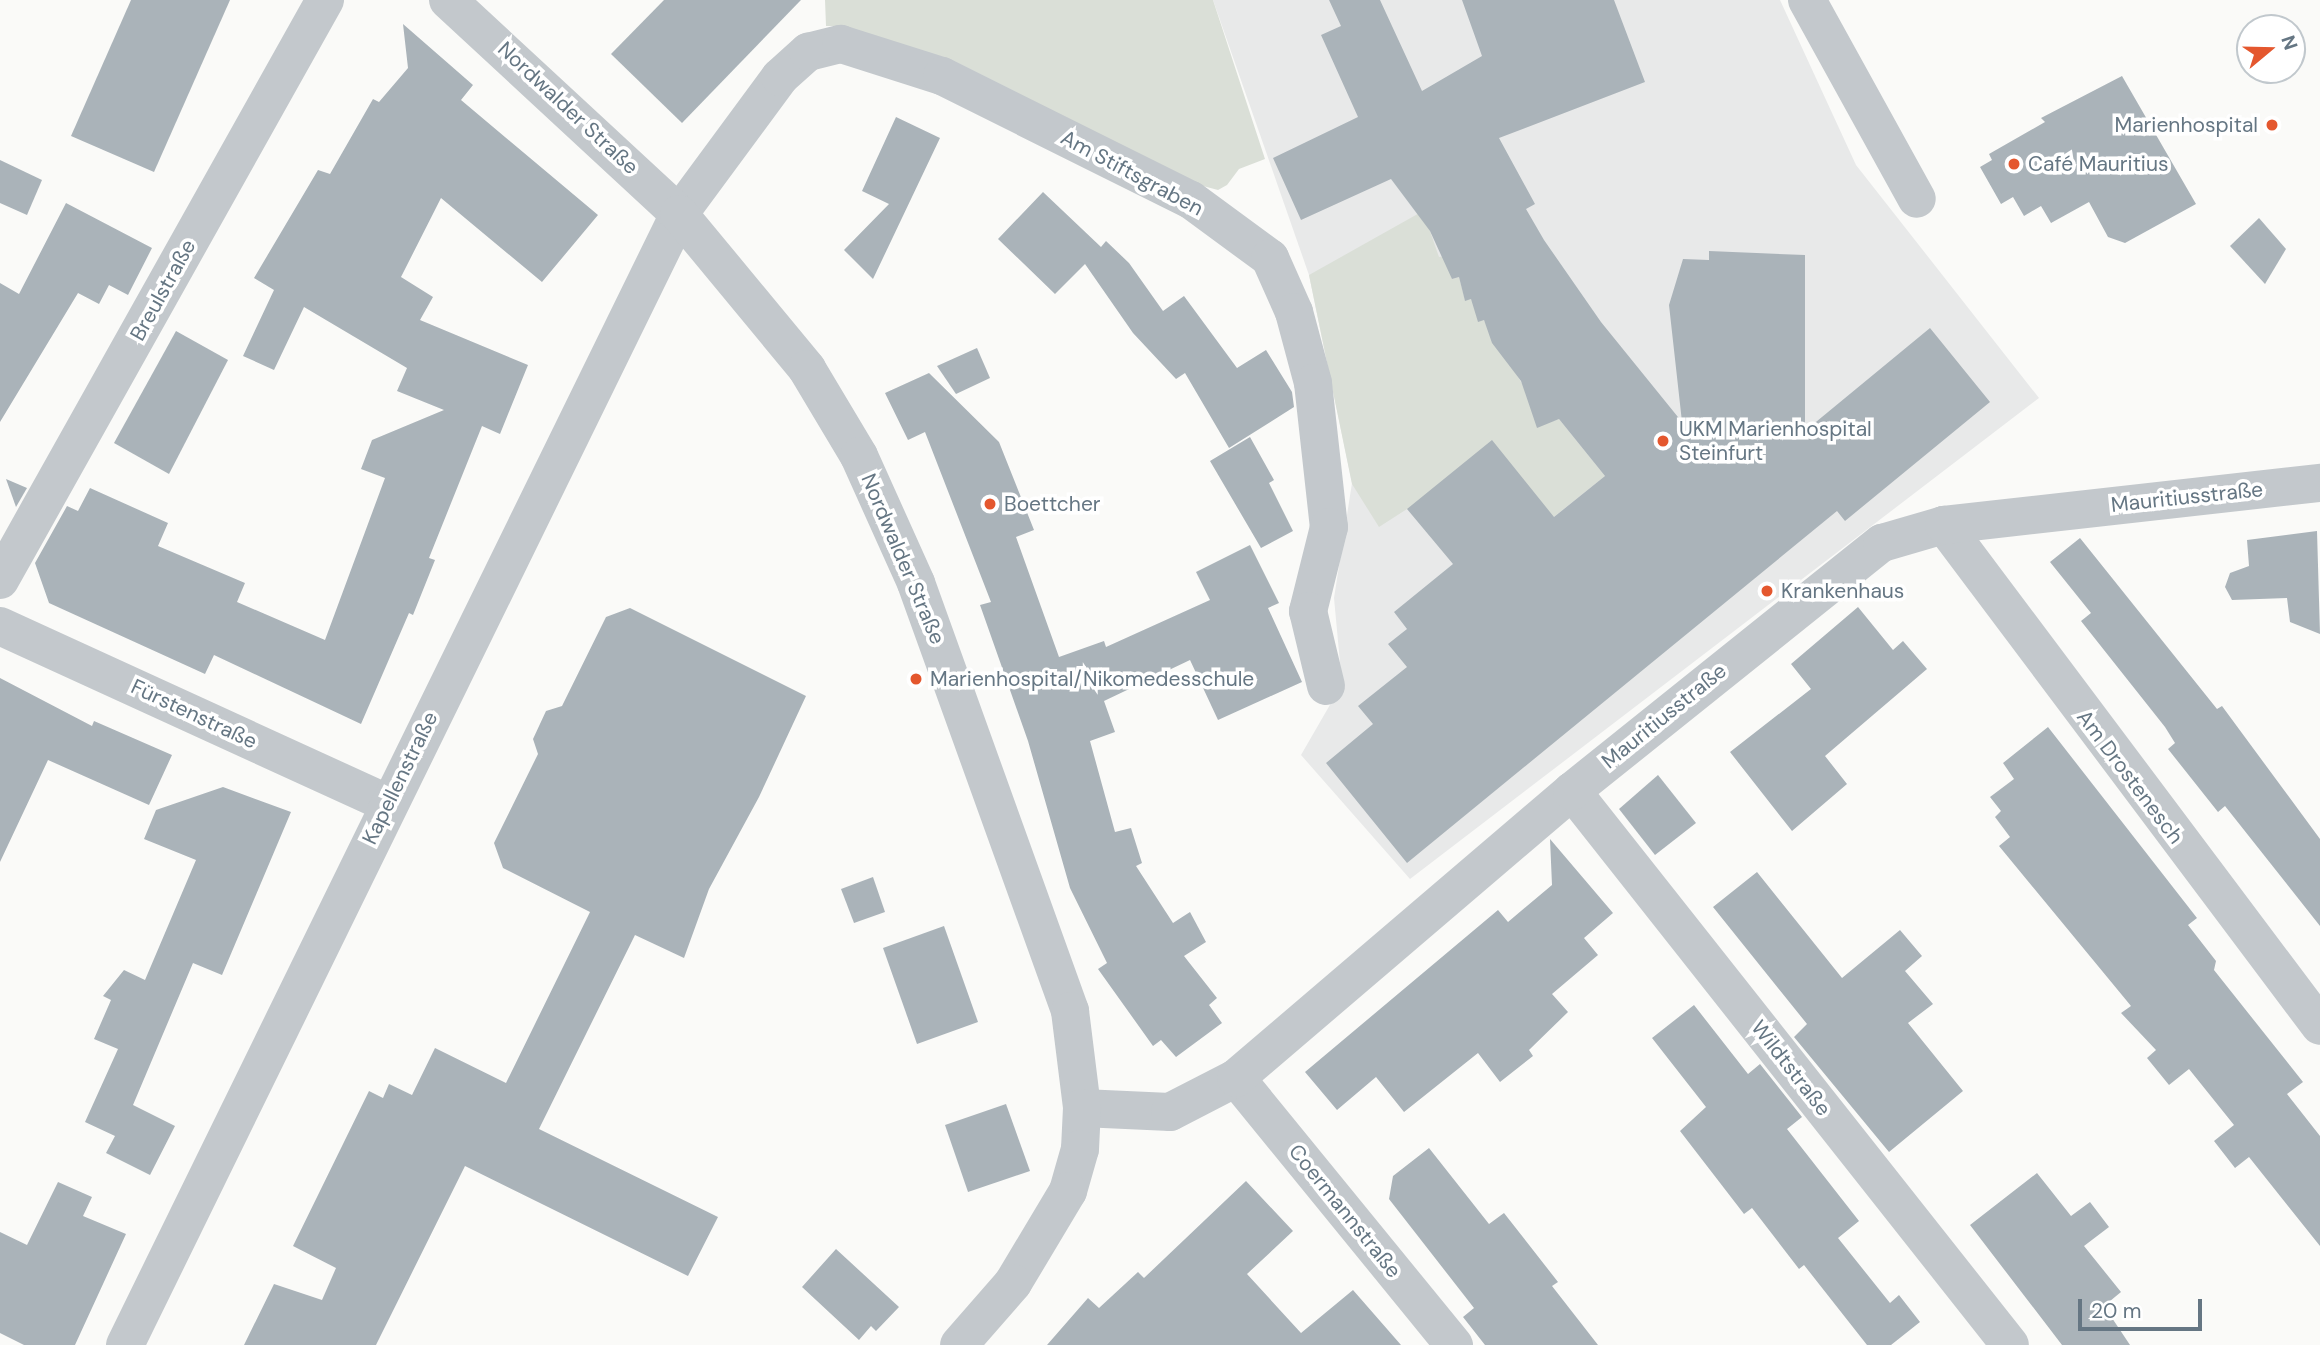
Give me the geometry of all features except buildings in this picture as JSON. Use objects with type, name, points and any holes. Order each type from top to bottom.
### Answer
[{"type":"street","name":"Breulstraße","points":[[0,580],[325,0]]},
{"type":"street","name":"Nordwalder Straße","points":[[448,0],[680,214],[807,369],[865,468],[934,631],[1070,1011],[1082,1108],[1080,1149],[1068,1192],[1013,1283],[959,1345]]},
{"type":"street","points":[[1807,0],[1917,199]]},
{"type":"street","name":"Am Stiftsgraben","points":[[680,214],[780,77],[808,52],[841,44],[942,76],[1191,200],[1270,258],[1294,312],[1313,383],[1329,527],[1308,611],[1326,686]]},
{"type":"street","name":"Kapellenstraße","points":[[125,1345],[387,803],[680,214]]},
{"type":"street","name":"Mauritiusstraße","points":[[1082,1108],[1170,1112],[1236,1078],[1572,791],[1882,542],[1944,525],[2320,482]]},
{"type":"street","name":"Am Drostenesch","points":[[1944,525],[2320,1026]]},
{"type":"street","name":"Fürstenstraße","points":[[0,626],[387,803]]},
{"type":"street","name":"Wildtstraße","points":[[1572,791],[2010,1345]]},
{"type":"street","name":"Coermannstraße","points":[[1236,1078],[1454,1345]]},
{"type":"shaded area","points":[[825,0],[1213,0],[1265,159],[1239,169],[1227,185],[1218,190],[1203,186],[839,26],[826,26]]},
{"type":"shaded area","name":"UKM Marienhospital Steinfurt","points":[[1213,0],[1780,0],[1856,165],[2039,398],[1410,879],[1301,755],[1342,684],[1334,598],[1352,483],[1309,275]]},
{"type":"shaded area","points":[[1423,211],[1439,257],[1446,256],[1452,279],[1459,277],[1465,300],[1471,299],[1521,382],[1553,421],[1559,419],[1605,476],[1545,524],[1407,509],[1379,527],[1352,484],[1309,275]]},
{"type":"place","name":"Marienhospital","points":[[2272,125]]},
{"type":"place","name":"Café Mauritius","points":[[2014,164]]},
{"type":"place","name":"UKM Marienhospital Steinfurt","points":[[1663,441]]},
{"type":"place","name":"Boettcher","points":[[990,504]]},
{"type":"place","name":"Krankenhaus","points":[[1767,591]]},
{"type":"place","name":"Marienhospital/Nikomedesschule","points":[[916,679]]}]
